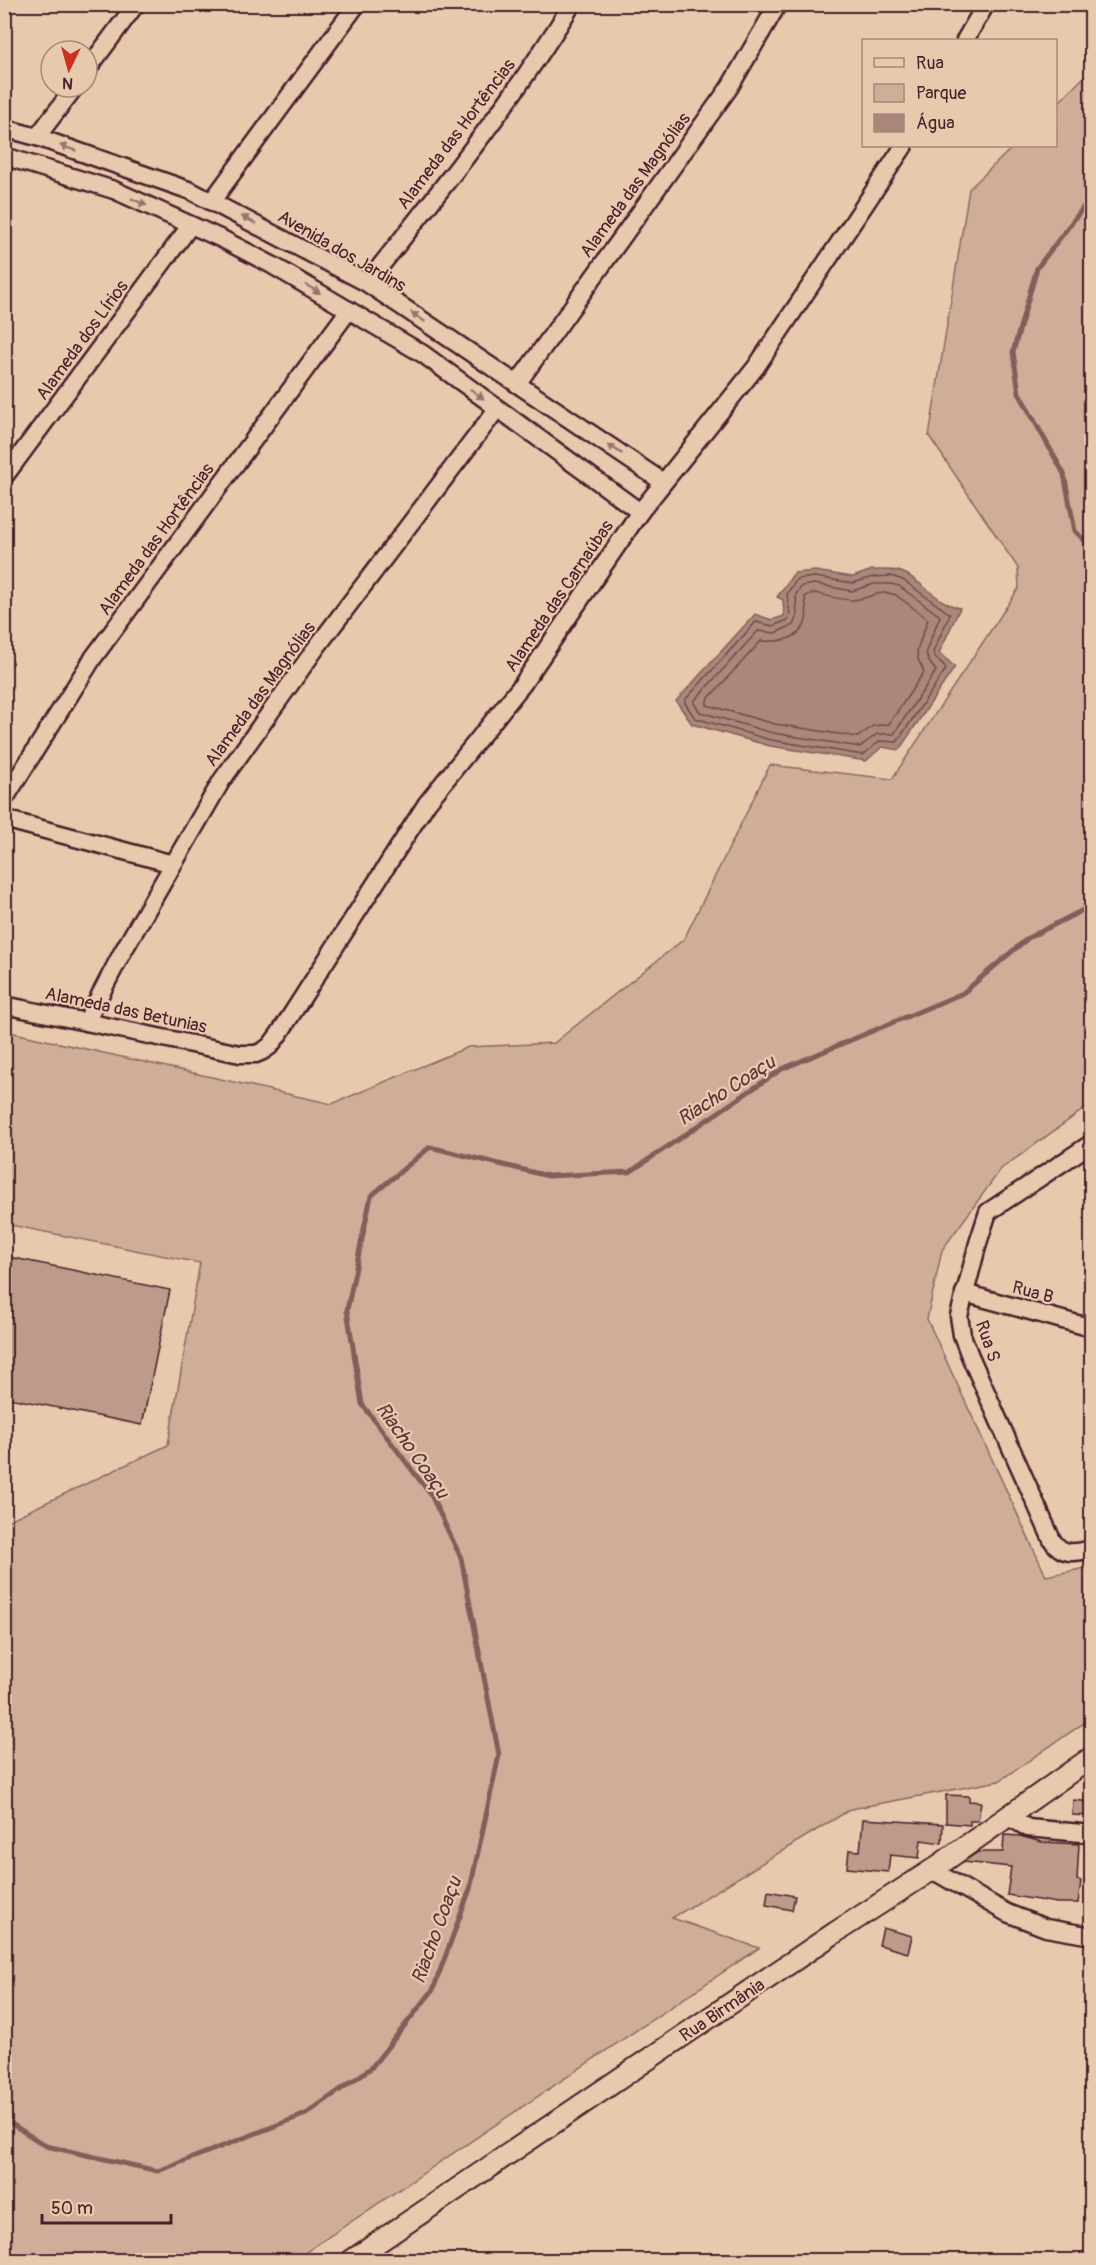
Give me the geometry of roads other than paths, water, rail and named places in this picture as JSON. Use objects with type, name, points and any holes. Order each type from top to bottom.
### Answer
[{"type":"street","points":[[99,54],[136,4]]},
{"type":"street","points":[[212,201],[357,4]]},
{"type":"street","name":"Alameda das Hortências","points":[[367,283],[457,169],[554,34],[572,4]]},
{"type":"street","name":"Alameda das Magnólias","points":[[517,384],[729,88],[778,4]]},
{"type":"street","points":[[966,39],[986,4]]},
{"type":"street","points":[[37,137],[66,99]]},
{"type":"street","name":"Avenida dos Jardins","points":[[4,128],[37,137],[212,201],[367,283],[663,482]]},
{"type":"street","name":"Alameda das Carnaúbas","points":[[240,1054],[256,1054],[263,1051],[279,1034],[427,803],[522,686],[640,512],[756,367],[903,147]]},
{"type":"street","points":[[6,160],[114,190],[224,240],[272,266],[423,354],[640,512]]},
{"type":"street","points":[[114,190],[124,168]]},
{"type":"street","name":"Alameda dos Lírios","points":[[7,468],[190,226]]},
{"type":"street","points":[[272,266],[286,240]]},
{"type":"street","name":"Alameda das Hortências","points":[[4,800],[93,658],[349,309]]},
{"type":"street","points":[[423,354],[438,331]]},
{"type":"street","name":"Alameda das Magnólias","points":[[86,1022],[222,780],[316,648],[497,409]]},
{"type":"street","points":[[4,819],[173,864]]},
{"type":"street","name":"Alameda das Betunias","points":[[4,1005],[240,1054]]},
{"type":"street","name":"Rua S","points":[[1092,1143],[1084,1156],[1004,1200],[988,1212],[959,1316],[962,1335],[1052,1540],[1056,1547],[1066,1552],[1092,1549]]},
{"type":"street","name":"Rua B","points":[[964,1293],[1092,1328]]},
{"type":"street","name":"Rua Birmânia","points":[[352,2260],[836,1932],[932,1870],[1092,1757]]},
{"type":"street","points":[[1007,1816],[1028,1828],[1092,1834]]},
{"type":"street","points":[[932,1870],[1007,1913],[1046,1928],[1092,1936]]},
{"type":"water","points":[[872,570],[902,572],[938,598],[960,608],[939,653],[955,667],[899,750],[882,747],[866,761],[770,746],[692,724],[676,701],[755,614],[772,620],[784,616],[783,600],[777,597],[794,573],[815,571],[853,577]]},
{"type":"waterway","name":"Riacho Coaçu","points":[[1092,196],[1037,268],[1013,352],[1019,393],[1064,474],[1075,531],[1092,548]]},
{"type":"waterway","name":"Riacho Coaçu","points":[[4,2119],[46,2146],[158,2171],[306,2114],[371,2068],[433,1990],[470,1889],[499,1755],[461,1558],[431,1495],[362,1404],[347,1310],[371,1196],[430,1147],[548,1176],[630,1172],[782,1069],[963,993],[1028,938],[1085,909],[1092,900]]}]
